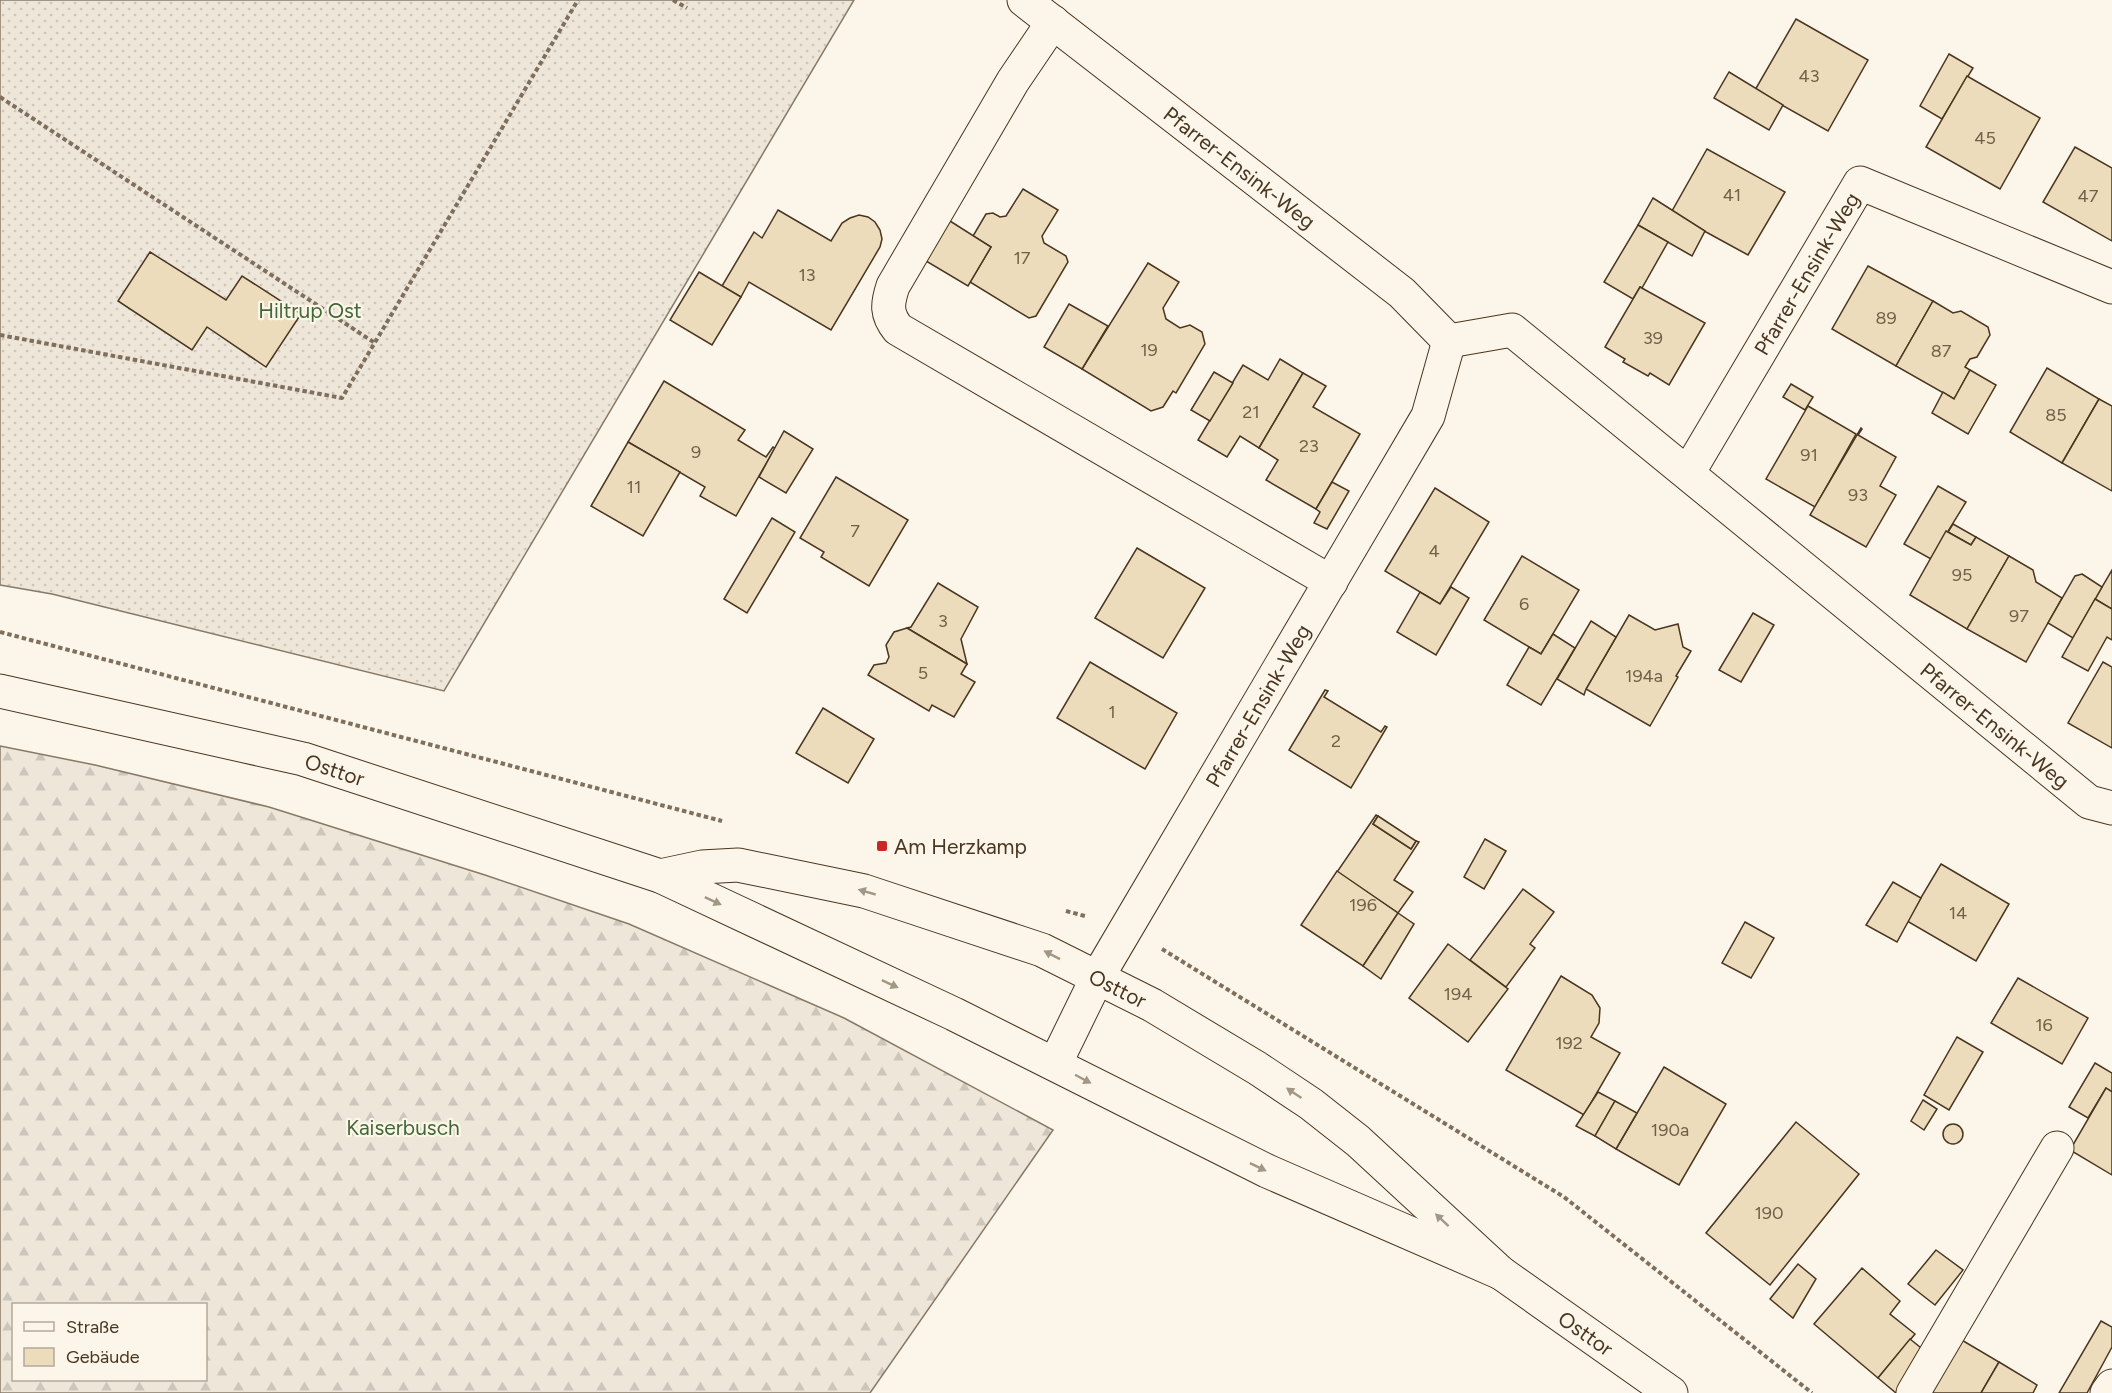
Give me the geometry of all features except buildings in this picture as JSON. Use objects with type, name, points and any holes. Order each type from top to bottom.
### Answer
[{"type":"street","name":"Pfarrer-Ensink-Weg","points":[[1024,0],[1402,293],[1449,341]]},
{"type":"street","points":[[1053,22],[1013,81],[893,286],[887,304],[890,318],[898,329],[1331,582]]},
{"type":"street","name":"Pfarrer-Ensink-Weg","points":[[1688,473],[1860,183],[2112,287]]},
{"type":"street","name":"Pfarrer-Ensink-Weg","points":[[1449,341],[1512,330],[2089,802],[2112,808]]},
{"type":"street","name":"Pfarrer-Ensink-Weg","points":[[1055,1064],[1097,978],[1428,416],[1449,341]]},
{"type":"street","name":"Osttor","points":[[0,691],[303,759],[660,876],[944,1010],[1267,1171],[1501,1273]]},
{"type":"street","name":"Osttor","points":[[660,876],[702,867],[738,865],[864,891],[1042,950],[1152,1005],[1257,1068],[1311,1104],[1358,1141],[1501,1273],[1671,1393]]},
{"type":"street","points":[[1913,1393],[2057,1148]]},
{"type":"street","points":[[2107,1393],[2112,1386]]},
{"type":"path","points":[[0,335],[342,398],[578,0]]},
{"type":"path","points":[[673,0],[687,8]]},
{"type":"path","points":[[0,98],[375,343]]},
{"type":"green space","name":"Hiltrup Ost","points":[[0,0],[854,0],[444,691],[52,594],[0,585]]},
{"type":"green space","name":"Kaiserbusch","points":[[0,746],[95,765],[269,807],[485,875],[629,924],[844,1018],[1053,1130],[870,1393],[0,1393]]},
{"type":"place","name":"Am Herzkamp","points":[[882,846]]}]
